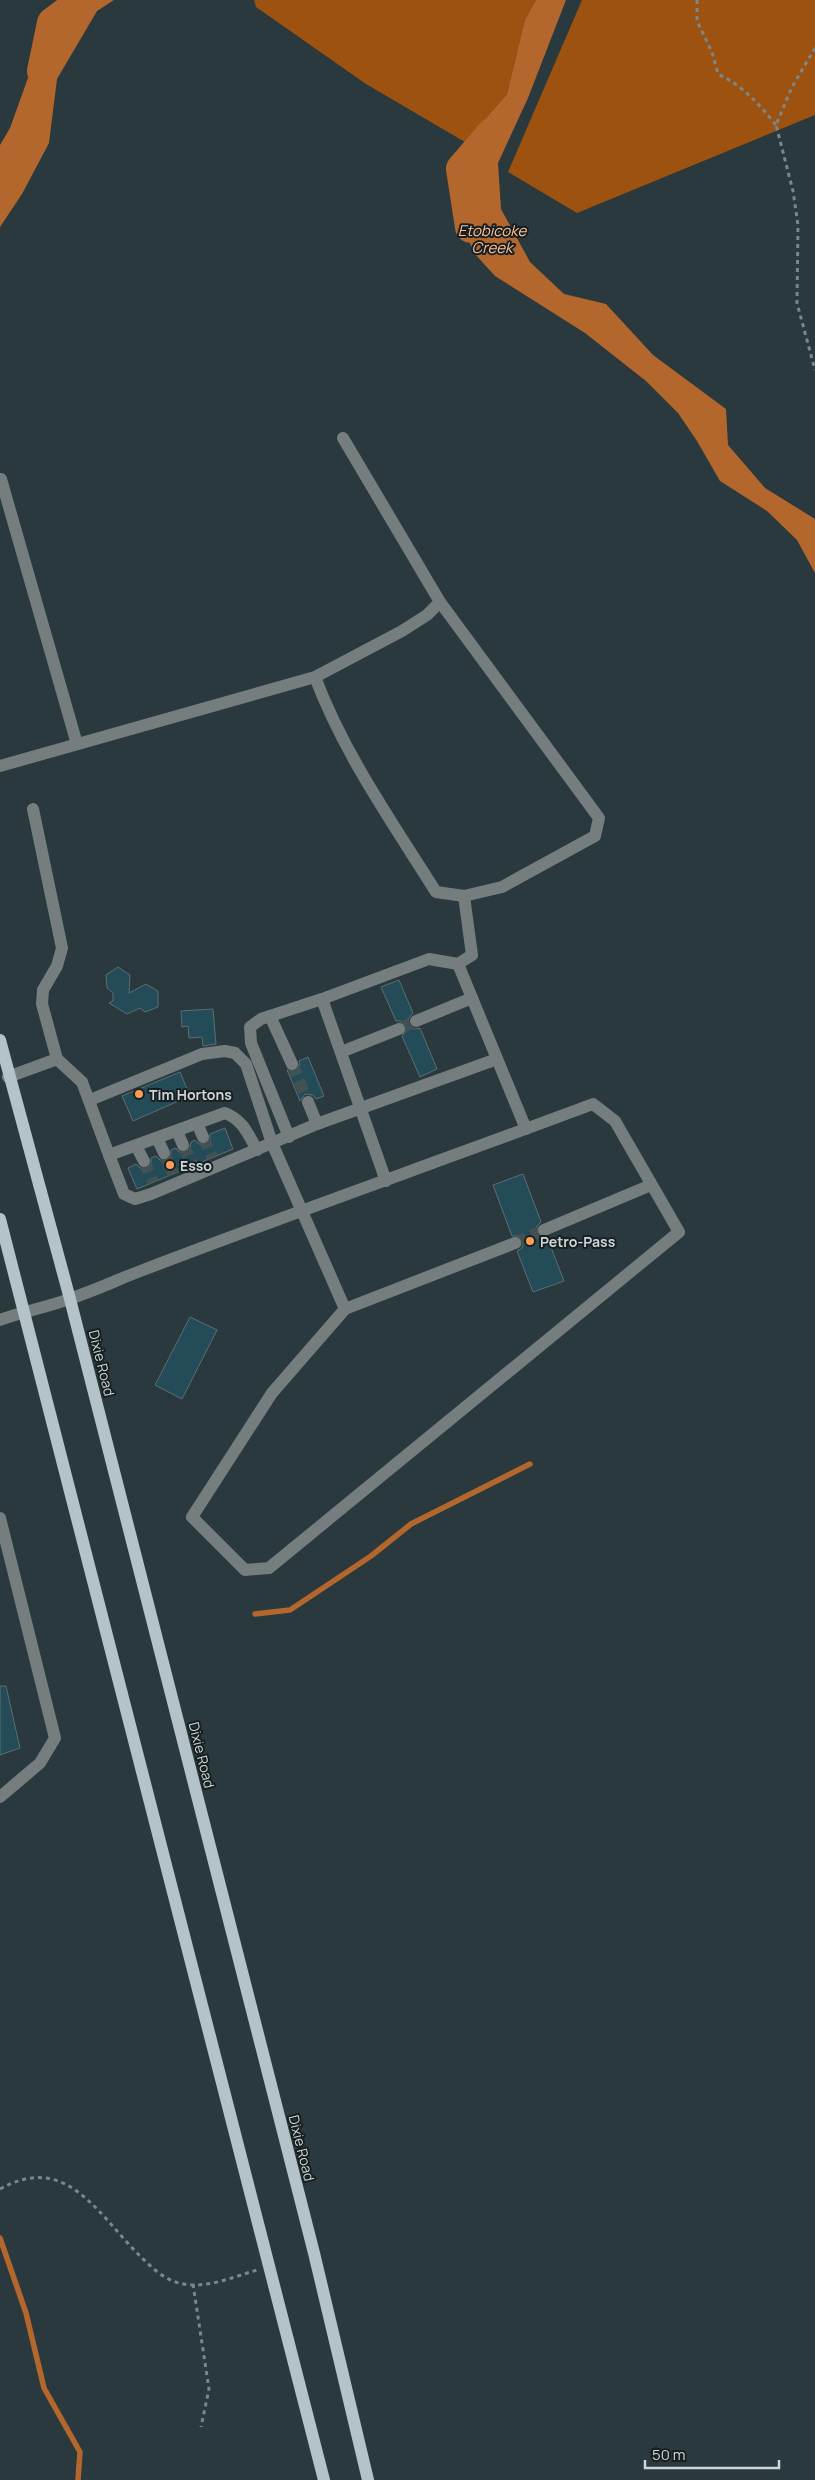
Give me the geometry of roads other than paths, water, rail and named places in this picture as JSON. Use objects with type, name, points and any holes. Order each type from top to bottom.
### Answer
[{"type":"main road","name":"Dixie Road","points":[[0,1040],[8,1077],[70,1299],[314,2253],[368,2480]]},
{"type":"main road","points":[[0,1219],[267,2267],[324,2480]]},
{"type":"street","points":[[315,677],[327,708],[356,765],[436,892],[464,896],[502,888],[595,836],[600,818],[440,602],[343,438]]},
{"type":"street","points":[[1,479],[77,744]]},
{"type":"street","points":[[0,766],[315,677],[402,631],[427,615],[440,602]]},
{"type":"street","points":[[32,809],[62,948],[57,966],[43,990],[42,1004],[57,1059],[82,1082],[124,1194],[135,1199],[155,1187],[214,1162],[257,1150],[317,1124],[497,1059]]},
{"type":"street","points":[[289,1137],[251,1043],[250,1027],[261,1018],[322,999],[429,959],[458,964],[472,955],[464,896]]},
{"type":"street","points":[[458,964],[526,1129]]},
{"type":"street","points":[[416,1021],[472,998]]},
{"type":"street","points":[[322,999],[359,1109],[386,1181]]},
{"type":"street","points":[[270,1016],[292,1064]]},
{"type":"street","points":[[341,1052],[399,1029]]},
{"type":"street","points":[[90,1100],[202,1054],[226,1051],[235,1053],[246,1064],[272,1143],[300,1212],[345,1309]]},
{"type":"street","points":[[8,1077],[57,1059]]},
{"type":"street","points":[[308,1102],[317,1124]]},
{"type":"street","points":[[0,1320],[24,1311],[70,1299],[593,1104],[615,1121],[679,1232],[269,1568],[245,1570],[192,1517],[272,1393],[345,1309],[514,1243]]},
{"type":"street","points":[[109,1155],[225,1113],[235,1117],[242,1123],[257,1150]]},
{"type":"street","points":[[197,1123],[203,1137]]},
{"type":"street","points":[[177,1131],[183,1145]]},
{"type":"street","points":[[157,1138],[164,1153]]},
{"type":"street","points":[[136,1146],[144,1161]]},
{"type":"street","points":[[544,1230],[652,1185]]},
{"type":"street","points":[[0,1518],[55,1738],[40,1763],[0,1797]]},
{"type":"water","points":[[68,0],[114,0],[97,11],[57,79],[49,143],[22,194],[0,227],[0,145],[10,128],[38,50]]},
{"type":"water","name":"Etobicoke Creek","points":[[536,0],[566,0],[528,98],[498,163],[501,209],[530,262],[564,294],[606,304],[653,355],[726,409],[728,445],[765,488],[815,519],[815,573],[797,540],[767,511],[720,481],[678,413],[646,381],[585,333],[495,276],[474,253],[462,224],[465,142],[507,94],[525,19]]},
{"type":"waterway","name":"Etobicoke Creek","points":[[43,71],[53,23],[84,0]]},
{"type":"waterway","name":"Etobicoke Creek","points":[[471,227],[462,169],[493,133]]},
{"type":"waterway","points":[[255,1614],[290,1610],[371,1556],[411,1524],[530,1464]]},
{"type":"waterway","points":[[0,2238],[26,2313],[44,2388],[80,2452],[78,2480]]},
{"type":"tunnel","points":[[399,1029],[416,1021]]},
{"type":"tunnel","points":[[292,1064],[308,1102]]},
{"type":"tunnel","points":[[203,1137],[212,1157]]},
{"type":"tunnel","points":[[183,1145],[193,1165]]},
{"type":"tunnel","points":[[164,1153],[173,1174]]},
{"type":"tunnel","points":[[144,1161],[153,1182]]},
{"type":"tunnel","points":[[515,1243],[544,1230]]},
{"type":"place","name":"Tim Hortons","points":[[139,1094]]},
{"type":"place","name":"Esso","points":[[170,1165]]},
{"type":"place","name":"Petro-Pass","points":[[530,1241]]}]
